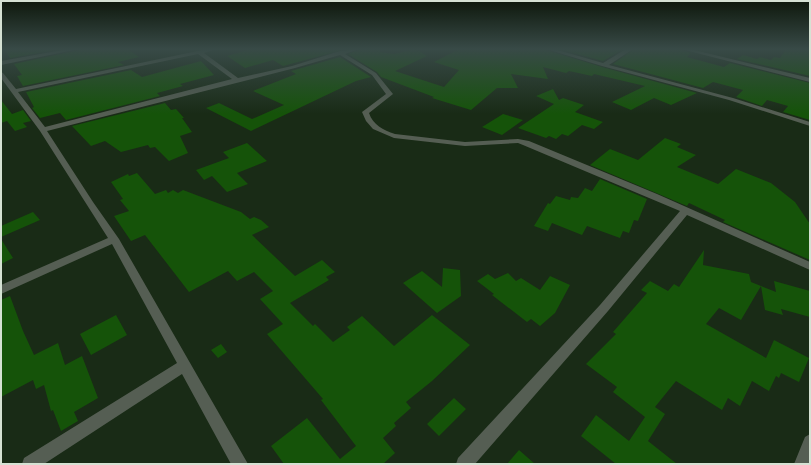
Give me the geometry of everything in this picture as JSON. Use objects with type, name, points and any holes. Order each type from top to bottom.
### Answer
[{"type":"street","points":[[15,91],[110,71]]},
{"type":"street","points":[[224,71],[237,80]]},
{"type":"street","points":[[43,130],[277,71]]},
{"type":"street","points":[[369,71],[374,74],[390,94],[365,112],[367,119],[372,125],[385,133],[394,136],[464,144],[518,141],[526,143],[640,190],[810,266]]},
{"type":"street","points":[[625,71],[731,99],[810,124]]},
{"type":"street","points":[[772,71],[810,80]]},
{"type":"street","points":[[1,74],[43,130],[89,203],[114,239],[240,464]]},
{"type":"street","points":[[464,464],[591,325],[643,264],[685,211]]},
{"type":"street","points":[[1,290],[114,239]]},
{"type":"street","points":[[30,464],[185,365]]},
{"type":"street","points":[[802,464],[810,442]]},
{"type":"building","points":[[19,71],[97,71],[23,86],[17,76],[22,75]]},
{"type":"building","points":[[128,71],[132,71],[142,77],[165,71],[210,71],[214,75],[180,84],[183,86],[157,93],[160,96],[66,120],[60,113],[40,118],[32,108],[34,107],[26,92]]},
{"type":"building","points":[[291,71],[361,71],[371,77],[356,81],[251,131],[206,108],[219,103],[252,119],[284,105],[253,91],[296,74]]},
{"type":"building","points":[[375,71],[396,71],[444,87],[458,71],[545,71],[548,79],[511,74],[518,88],[497,88],[471,110],[432,98],[434,97],[381,77]]},
{"type":"building","points":[[557,71],[616,71],[697,93],[671,105],[654,98],[631,110],[612,102],[645,86],[594,74],[592,76],[569,71],[566,73]]},
{"type":"building","points":[[638,71],[761,71],[810,83],[810,120],[783,112],[788,106],[767,100],[762,106],[736,97],[743,90],[713,82],[703,88]]},
{"type":"building","points":[[787,71],[810,71],[810,76]]},
{"type":"building","points":[[553,89],[559,100],[563,98],[584,105],[575,112],[603,122],[594,129],[582,125],[568,136],[562,134],[556,139],[549,136],[546,138],[518,128],[554,104],[536,96]]},
{"type":"building","points":[[1,100],[12,114],[23,110],[31,121],[23,123],[27,127],[15,131],[7,121],[1,123]]},
{"type":"building","points":[[165,103],[171,110],[176,109],[184,118],[182,118],[192,132],[180,136],[188,153],[169,161],[155,147],[150,148],[148,145],[121,152],[105,141],[91,146],[72,126]]},
{"type":"building","points":[[503,114],[523,120],[502,135],[482,127]]},
{"type":"building","points":[[665,138],[681,144],[677,147],[696,155],[677,167],[718,184],[736,169],[771,183],[795,202],[810,224],[810,260],[723,222],[725,220],[689,203],[687,206],[590,165],[610,149],[638,160]]},
{"type":"building","points":[[247,143],[267,161],[237,173],[248,184],[227,192],[212,176],[204,180],[196,170],[229,158],[223,152]]},
{"type":"building","points":[[137,173],[155,194],[166,190],[168,193],[173,190],[178,193],[183,190],[241,212],[250,219],[254,217],[261,220],[269,227],[252,235],[295,276],[322,260],[335,272],[326,277],[329,280],[290,303],[313,326],[315,324],[333,342],[350,330],[347,327],[362,316],[394,346],[432,315],[470,345],[432,381],[406,402],[411,408],[394,423],[396,426],[383,438],[395,453],[383,464],[284,464],[271,446],[307,418],[340,459],[356,446],[321,400],[323,399],[267,334],[283,324],[260,299],[273,291],[254,272],[237,281],[228,271],[189,292],[145,235],[131,241],[114,216],[129,211],[120,200],[123,199],[111,182],[128,174],[129,176]]},
{"type":"building","points":[[600,179],[647,199],[638,221],[634,220],[629,233],[623,231],[620,238],[587,226],[582,235],[552,223],[548,231],[534,226],[548,203],[550,204],[556,196],[570,200],[571,197],[578,198],[585,188],[592,191]]},
{"type":"building","points":[[33,212],[40,220],[1,237],[1,226]]},
{"type":"building","points":[[1,239],[13,258],[1,264]]},
{"type":"building","points":[[704,250],[703,265],[749,274],[751,282],[761,286],[741,320],[719,308],[706,324],[766,358],[774,340],[809,358],[799,382],[781,373],[779,378],[776,376],[769,391],[752,381],[740,406],[728,398],[722,410],[676,381],[655,407],[665,414],[648,441],[677,464],[616,464],[581,436],[596,415],[629,441],[645,417],[613,392],[617,387],[586,364],[616,334],[613,332],[647,293],[641,290],[650,281],[668,291],[674,284],[679,287]]},
{"type":"building","points":[[443,268],[460,270],[461,296],[437,313],[403,283],[422,271],[442,287]]},
{"type":"building","points":[[508,273],[516,281],[521,278],[540,290],[550,276],[570,285],[555,313],[540,326],[531,319],[527,322],[492,295],[494,294],[477,281],[488,274],[495,279]]},
{"type":"building","points":[[774,281],[810,291],[810,317],[781,309],[783,315],[765,310],[761,286],[776,292]]},
{"type":"building","points":[[10,296],[34,355],[58,343],[65,365],[82,356],[98,398],[74,412],[78,421],[61,431],[53,410],[51,411],[44,385],[36,389],[33,380],[1,397],[1,300]]},
{"type":"building","points":[[116,315],[127,335],[91,355],[80,334]]},
{"type":"building","points":[[221,344],[227,352],[218,358],[211,350]]},
{"type":"building","points":[[454,398],[466,409],[439,436],[427,424]]},
{"type":"building","points":[[519,450],[535,464],[507,464]]}]
